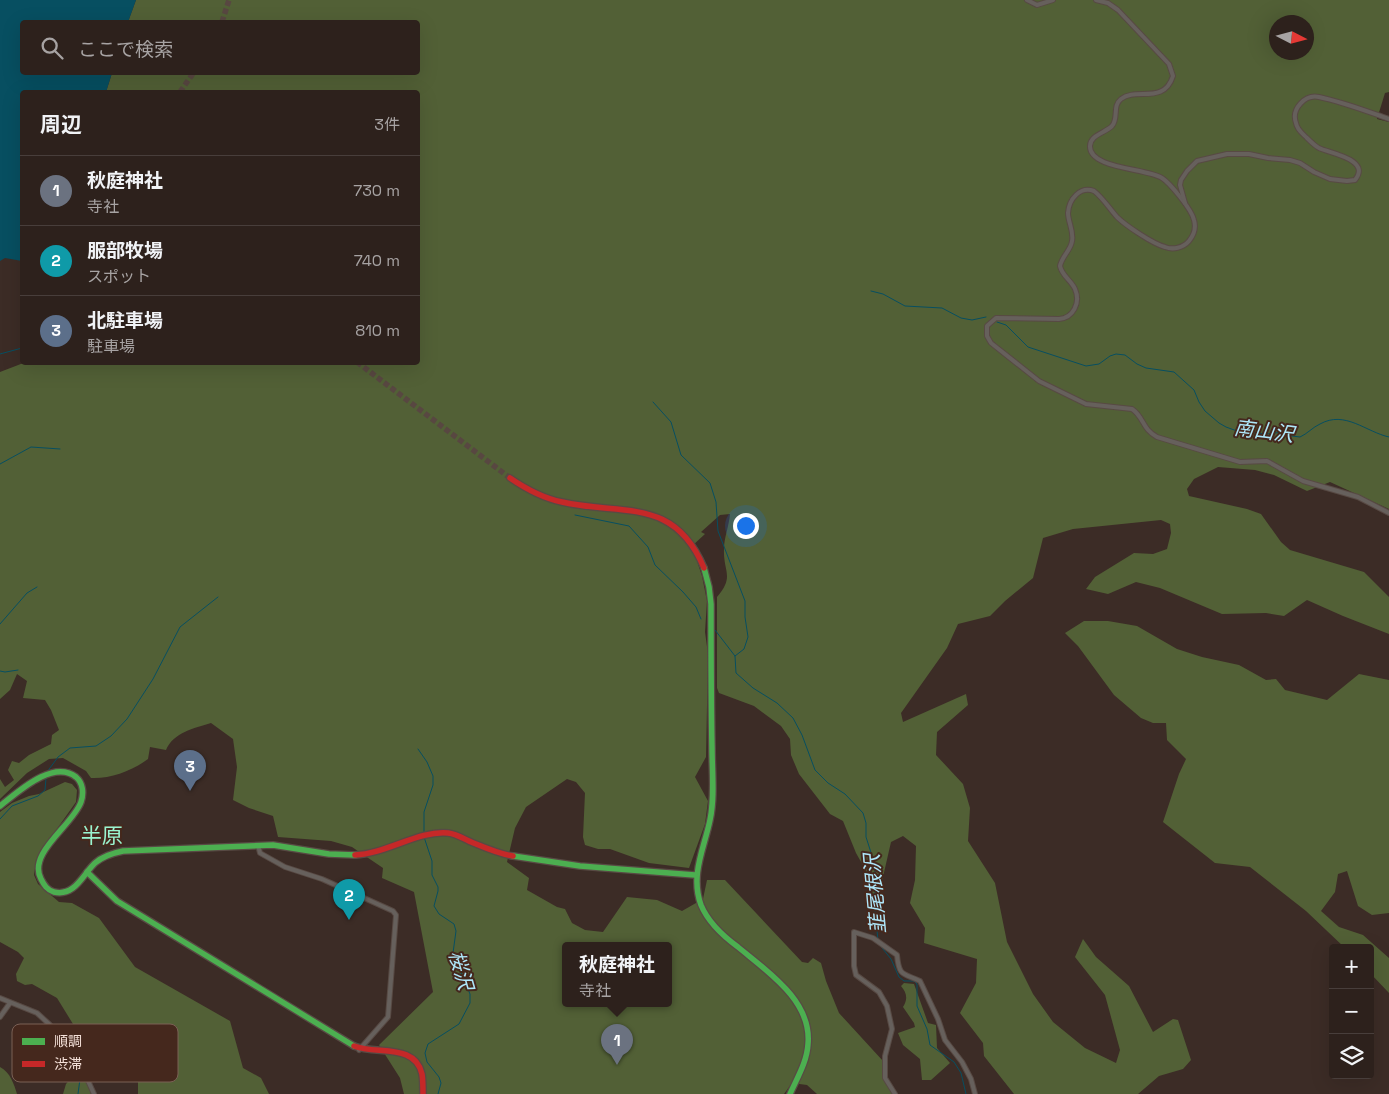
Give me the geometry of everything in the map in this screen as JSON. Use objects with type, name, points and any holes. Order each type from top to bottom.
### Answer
[{"type":"street","points":[[1027,0],[1038,6],[1053,0]]},
{"type":"street","points":[[1096,0],[1118,10],[1170,64],[1173,76],[1170,84],[1156,93],[1130,95],[1120,100],[1116,106],[1114,122],[1090,142],[1091,151],[1095,158],[1102,162],[1162,178],[1194,218],[1192,236],[1181,247],[1165,247],[1126,224],[1094,191],[1087,189],[1080,191],[1069,207],[1068,216],[1073,239],[1060,266],[1063,274],[1076,290],[1076,305],[1073,313],[1059,320],[996,318],[989,324],[986,332],[991,343],[1039,381],[1086,404],[1132,409],[1137,412],[1147,431],[1153,435],[1240,462],[1267,461],[1303,481],[1358,497],[1389,513]]},
{"type":"street","points":[[1187,208],[1180,184],[1183,176],[1197,161],[1227,154],[1255,154],[1268,158],[1290,160],[1300,163],[1330,179],[1347,182],[1355,180],[1359,174],[1351,160],[1318,147],[1298,128],[1295,122],[1296,113],[1302,102],[1309,97],[1319,97],[1389,118]]},
{"type":"street","points":[[510,478],[538,495],[569,503],[637,511],[657,517],[684,536],[699,554],[708,576],[711,604],[712,808],[709,825],[697,860],[695,875],[698,896],[708,919],[720,932],[782,983],[794,998],[803,1014],[808,1031],[807,1056],[802,1072],[790,1094]]},
{"type":"street","points":[[0,806],[43,776],[58,770],[72,773],[81,782],[82,795],[75,813],[39,860],[37,873],[40,880],[50,890],[63,892],[78,885],[93,864],[110,854],[124,851],[258,845],[284,846],[356,856],[381,852],[420,838],[443,833],[454,835],[493,851],[511,856],[695,875]]},
{"type":"street","points":[[258,845],[260,853],[285,866],[322,879],[394,911],[396,915],[388,1017],[359,1050]]},
{"type":"street","points":[[87,872],[117,901],[359,1050],[408,1054],[418,1062],[423,1075],[422,1094]]},
{"type":"street","points":[[895,1094],[885,1078],[885,1056],[892,1029],[887,1006],[879,992],[856,975],[854,966],[854,932],[882,943],[897,955],[900,972],[903,975],[920,981],[938,1019],[945,1040],[962,1062],[971,1079],[975,1094]]},
{"type":"street","points":[[0,998],[37,1013],[50,1024]]},
{"type":"street","points":[[0,1017],[10,1003]]},
{"type":"street","points":[[89,1082],[94,1094]]},
{"type":"green space","points":[[136,0],[1389,0],[1389,92],[1385,93],[1377,119],[1389,122],[1389,509],[1330,482],[1307,491],[1274,475],[1255,470],[1218,467],[1194,479],[1187,489],[1189,496],[1261,514],[1281,542],[1290,550],[1364,572],[1389,597],[1389,634],[1307,600],[1284,616],[1266,613],[1222,614],[1160,588],[1136,582],[1108,594],[1086,589],[1095,577],[1134,553],[1153,554],[1167,549],[1171,533],[1170,524],[1161,520],[1073,529],[1043,538],[1033,578],[990,616],[958,624],[947,648],[901,713],[903,722],[966,694],[968,705],[937,732],[936,755],[963,784],[970,808],[968,841],[995,883],[1007,942],[1033,994],[1053,1022],[1085,1048],[1116,1063],[1120,1050],[1105,995],[1075,957],[1083,939],[1096,957],[1129,986],[1153,1032],[1173,1019],[1178,1020],[1191,1060],[1183,1069],[1159,1076],[1138,1094],[1014,1094],[984,1056],[983,1043],[960,1013],[976,983],[977,959],[924,943],[925,928],[910,903],[915,880],[916,846],[903,836],[891,842],[880,890],[872,907],[870,886],[865,869],[856,853],[843,821],[830,814],[799,774],[791,755],[790,739],[781,726],[754,706],[719,693],[717,688],[717,597],[726,584],[727,579],[724,549],[730,514],[720,515],[701,532],[705,534],[692,546],[702,576],[707,601],[705,632],[708,654],[706,757],[695,777],[708,801],[705,824],[689,868],[649,863],[610,849],[598,849],[585,845],[583,837],[585,793],[576,782],[567,779],[526,807],[515,828],[507,862],[529,878],[527,890],[557,907],[565,909],[572,923],[585,930],[603,932],[627,897],[657,900],[682,911],[703,899],[707,880],[725,880],[802,962],[808,963],[813,958],[821,963],[839,1013],[883,1061],[884,1079],[896,1094],[817,1094],[807,1085],[792,1083],[784,1094],[404,1094],[400,1078],[379,1045],[433,992],[414,892],[382,878],[383,868],[352,847],[331,841],[278,837],[273,816],[233,800],[237,767],[233,739],[211,723],[179,735],[169,744],[166,750],[150,747],[148,759],[135,767],[113,776],[98,778],[91,778],[86,771],[63,758],[49,759],[27,773],[0,799],[0,779],[5,787],[14,780],[8,770],[12,761],[19,763],[29,755],[51,744],[52,735],[59,730],[45,700],[23,698],[27,681],[17,674],[10,690],[0,699],[0,372],[20,364],[420,365],[420,90],[107,90],[111,75],[420,75],[420,20],[129,20]]},
{"type":"green space","points":[[1084,621],[1108,621],[1137,626],[1177,649],[1239,665],[1266,680],[1276,679],[1285,690],[1327,700],[1359,674],[1389,680],[1389,913],[1372,915],[1358,906],[1347,871],[1338,874],[1335,892],[1321,911],[1339,927],[1363,935],[1373,944],[1341,944],[1306,911],[1250,867],[1215,863],[1163,822],[1186,759],[1167,740],[1166,723],[1153,723],[1141,718],[1114,695],[1078,646],[1065,633]]},
{"type":"green space","points":[[65,782],[72,784],[77,790],[76,802],[36,861],[34,875],[38,884],[59,902],[72,903],[99,918],[135,967],[230,1021],[243,1068],[261,1078],[269,1094],[138,1094],[138,1082],[178,1082],[178,1024],[73,1024],[57,998],[32,984],[25,985],[17,981],[16,974],[24,958],[18,952],[0,942],[0,812],[12,803],[39,794]]},
{"type":"green space","points":[[1374,945],[1389,958],[1389,993],[1374,977]]},
{"type":"green space","points":[[904,983],[914,984],[928,1023],[936,1025],[937,1048],[950,1063],[931,1080],[922,1080],[920,1059],[903,1045],[898,1033],[915,1027],[903,1007],[906,996],[901,986]]},
{"type":"green space","points":[[0,1067],[9,1075],[17,1094],[0,1094]]},
{"type":"green space","points":[[68,1082],[87,1082],[91,1094],[63,1094]]},
{"type":"water","points":[[0,0],[136,0],[129,20],[20,20],[20,75],[111,75],[107,90],[20,90],[20,261],[5,258],[0,261]]},
{"type":"waterway","name":"南山沢","points":[[871,291],[883,294],[905,306],[942,308],[961,318],[972,320],[986,317]]},
{"type":"waterway","name":"南山沢","points":[[997,322],[1006,325],[1028,347],[1086,366],[1099,364],[1116,354],[1125,355],[1146,368],[1174,372],[1194,390],[1205,411],[1219,423],[1237,431],[1266,434],[1283,432],[1300,437],[1320,424],[1338,419],[1355,423],[1389,437]]},
{"type":"waterway","points":[[0,354],[20,349]]},
{"type":"waterway","points":[[653,402],[671,422],[681,455],[710,483],[716,502],[718,531],[745,601],[748,637],[744,649],[735,656]]},
{"type":"waterway","points":[[0,464],[31,447],[60,449]]},
{"type":"waterway","name":"韮尾根沢","points":[[575,515],[629,526],[648,547],[655,565],[696,607],[701,619]]},
{"type":"waterway","points":[[0,624],[27,593],[37,587]]},
{"type":"waterway","points":[[47,772],[58,757],[70,748],[96,746],[111,736],[127,719],[153,679],[180,627],[218,597]]},
{"type":"waterway","name":"韮尾根沢","points":[[715,630],[735,656],[736,673],[753,688],[777,703],[793,718],[802,735],[815,770],[828,783],[845,794],[863,813],[866,823],[866,837],[875,865],[875,912],[878,940]]},
{"type":"waterway","points":[[0,671],[18,670]]},
{"type":"waterway","name":"桜沢","points":[[418,749],[427,762],[433,776],[433,785],[424,812],[424,833]]},
{"type":"waterway","points":[[0,819],[12,806],[38,796],[45,790],[46,778]]},
{"type":"waterway","name":"桜沢","points":[[424,837],[432,861],[432,875],[438,887],[434,906],[439,914],[454,924],[456,931],[453,953],[470,994],[470,1003],[459,1024],[428,1044],[425,1053],[427,1062],[439,1077],[441,1083],[438,1094]]},
{"type":"waterway","name":"韮尾根沢","points":[[879,944],[891,959],[899,977],[904,981],[914,981],[917,984],[917,1006],[927,1029],[930,1045],[954,1062],[961,1073],[966,1094]]},
{"type":"waterway","points":[[78,1094],[80,1082]]},
{"type":"tunnel","points":[[223,20],[229,0]]},
{"type":"tunnel","points":[[181,90],[192,75]]},
{"type":"tunnel","points":[[361,365],[510,478]]},
{"type":"traffic: fast","points":[[704,568],[711,604],[713,793],[712,811],[697,873],[698,894],[704,911],[716,928],[774,977],[796,1001],[803,1014],[807,1029],[807,1051],[790,1094]]},
{"type":"traffic: fast","points":[[0,806],[26,786],[47,775],[57,772],[67,773],[76,777],[80,782],[83,792],[81,802],[76,811],[45,849],[38,869],[46,887],[49,890],[61,893],[68,891],[78,884],[98,861],[108,855],[123,851],[273,845],[329,854],[355,855]]},
{"type":"traffic: fast","points":[[513,856],[580,866],[695,875]]},
{"type":"traffic: fast","points":[[87,872],[117,901],[354,1046]]},
{"type":"traffic: jam","points":[[510,478],[534,493],[555,500],[584,506],[644,513],[662,519],[678,529],[692,545],[704,568]]},
{"type":"traffic: jam","points":[[355,855],[379,851],[426,835],[448,833],[494,851],[513,856]]},
{"type":"traffic: jam","points":[[354,1046],[363,1049],[394,1052],[412,1058],[418,1064],[422,1074],[423,1094]]},
{"type":"place","name":"北駐車場","points":[[190,791]]},
{"type":"place","name":"服部牧場","points":[[349,920]]},
{"type":"place","name":"秋庭神社","points":[[617,1065]]},
{"type":"district","name":"半原","points":[[102,835]]}]
